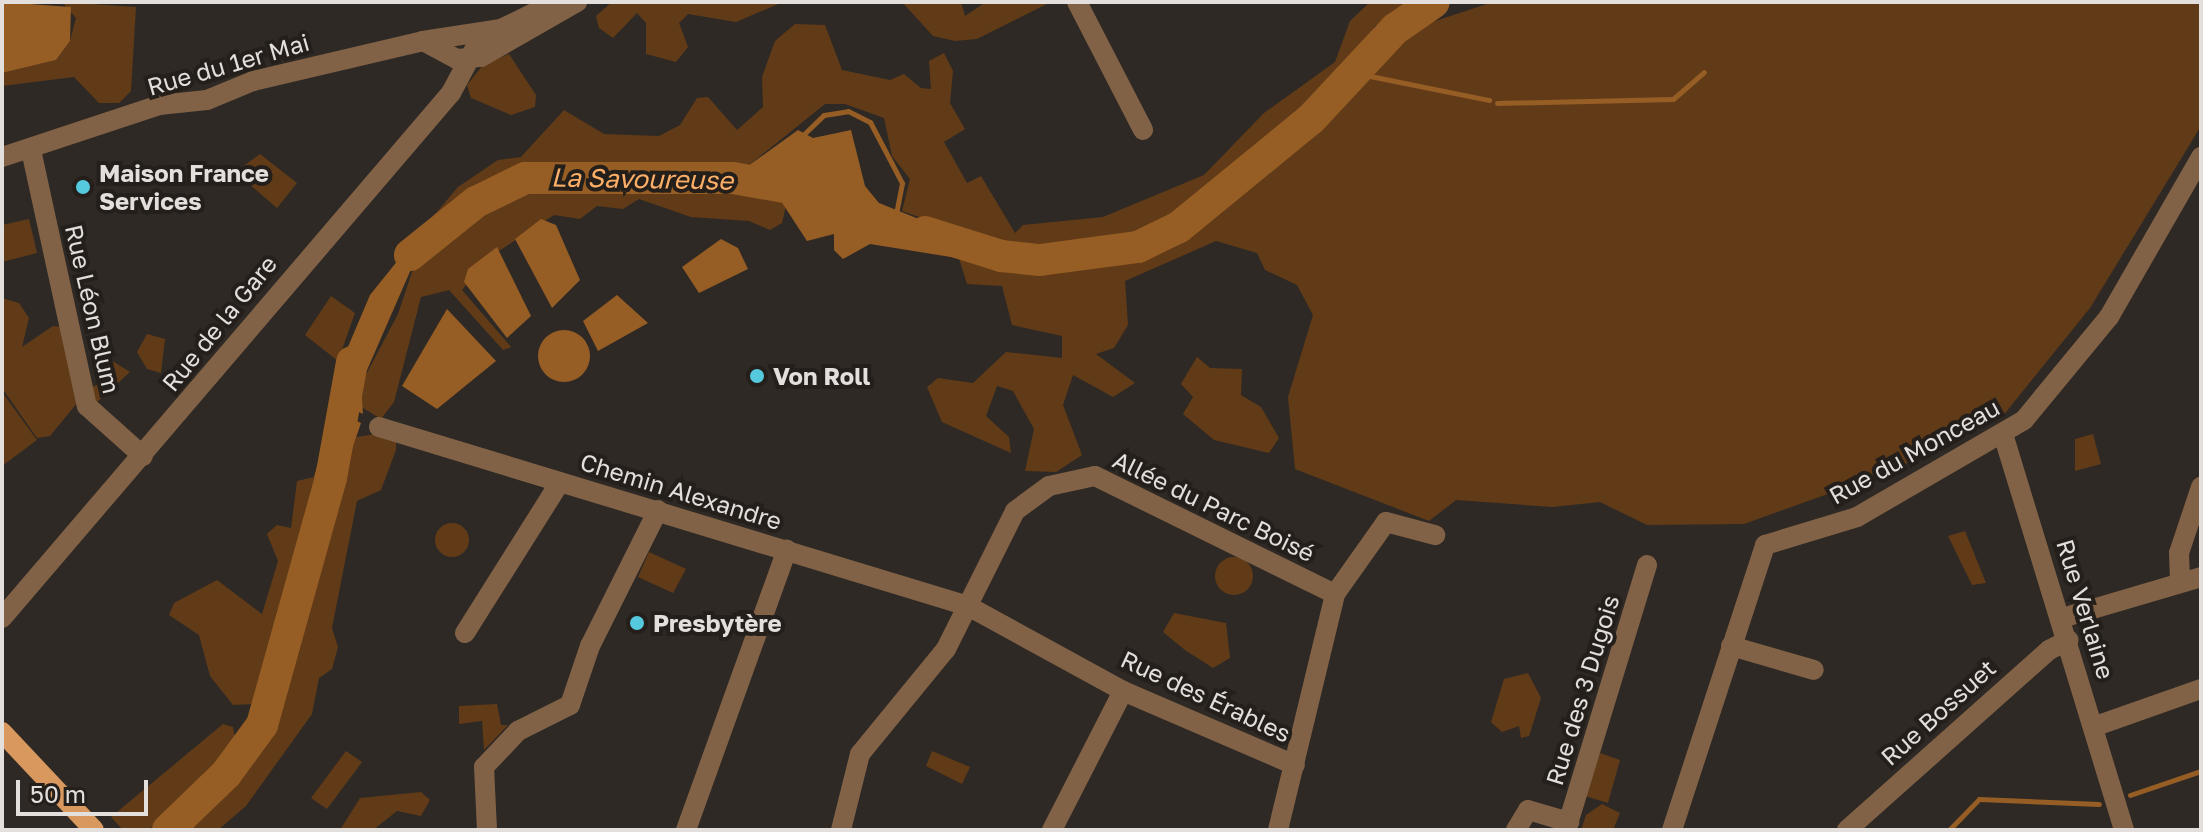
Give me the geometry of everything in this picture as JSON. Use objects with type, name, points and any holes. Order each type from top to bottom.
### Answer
[{"type":"main road","points":[[2,732],[94,830]]},
{"type":"street","name":"Rue de la Gare","points":[[2,618],[451,93],[471,58],[501,29],[556,2]]},
{"type":"street","points":[[423,41],[451,57],[471,58],[541,28],[577,2]]},
{"type":"street","points":[[1077,2],[1143,130]]},
{"type":"street","name":"Rue du 1er Mai","points":[[2,157],[31,150],[159,105],[207,100],[253,81],[423,41],[501,29]]},
{"type":"street","points":[[460,35],[470,42],[471,58]]},
{"type":"street","name":"Rue Léon Blum","points":[[31,150],[87,406],[143,456]]},
{"type":"street","name":"Rue du Monceau","points":[[1672,830],[1758,562],[1773,538],[1857,517],[2003,434],[2040,404],[2109,317],[2201,157]]},
{"type":"street","name":"Chemin Alexandre","points":[[379,427],[968,606]]},
{"type":"street","name":"Rue Verlaine","points":[[2003,434],[2069,640],[2124,830]]},
{"type":"street","name":"Allée du Parc Boisé","points":[[841,830],[860,754],[946,649],[1021,503],[1049,486],[1095,476],[1335,594]]},
{"type":"street","points":[[465,633],[560,482]]},
{"type":"street","points":[[2180,581],[2179,553],[2201,487]]},
{"type":"street","points":[[487,830],[484,767],[518,731],[570,705],[590,646],[658,510]]},
{"type":"street","points":[[1278,830],[1335,594],[1386,522],[1435,535]]},
{"type":"street","points":[[686,830],[787,550]]},
{"type":"street","name":"Rue des 3 Dugois","points":[[1516,830],[1528,810],[1568,826],[1647,565]]},
{"type":"street","points":[[2062,618],[2201,577]]},
{"type":"street","name":"Rue des Érables","points":[[968,606],[1123,691],[1295,765]]},
{"type":"street","name":"Rue Bossuet","points":[[1847,830],[2049,650],[2069,640]]},
{"type":"street","points":[[1731,646],[1814,670]]},
{"type":"street","points":[[2093,727],[2201,689]]},
{"type":"street","points":[[1052,830],[1123,691]]},
{"type":"shaded area","points":[[2,2],[71,7],[70,41],[56,60],[2,73]]},
{"type":"shaded area","points":[[62,2],[136,7],[131,91],[119,103],[99,103],[74,77],[2,86],[2,73],[56,60],[70,41],[76,18]]},
{"type":"shaded area","points":[[612,2],[783,2],[736,22],[688,14],[679,23],[688,47],[676,62],[646,54],[646,23],[637,13],[613,38],[599,28],[596,16]]},
{"type":"shaded area","points":[[902,2],[961,2],[965,16],[986,2],[1051,2],[977,39],[955,41],[933,36]]},
{"type":"shaded area","points":[[1370,2],[1416,2],[1375,26],[1351,68],[1174,217],[1109,242],[1009,252],[983,245],[1003,262],[1027,266],[1060,252],[1115,262],[1146,255],[1314,127],[1423,25],[1493,2],[2201,2],[2201,126],[2090,308],[2002,417],[1889,472],[1744,524],[1647,525],[1600,502],[1552,507],[1456,500],[1429,521],[1295,469],[1288,397],[1313,315],[1297,285],[1265,270],[1257,253],[1216,241],[1125,281],[1128,325],[1114,348],[1096,354],[1135,383],[1113,397],[1073,375],[1063,405],[1082,455],[1056,472],[1025,471],[1034,429],[1013,391],[997,386],[986,416],[1009,437],[1011,453],[942,422],[927,387],[938,378],[973,383],[1006,352],[1062,358],[1062,336],[1012,325],[1002,286],[967,284],[957,252],[973,236],[902,211],[910,179],[892,156],[884,118],[845,104],[825,104],[748,166],[748,186],[786,205],[782,223],[770,230],[749,221],[691,217],[639,199],[623,209],[597,206],[580,219],[554,215],[485,260],[462,290],[511,347],[503,350],[449,290],[421,297],[394,402],[381,419],[360,406],[361,384],[398,314],[419,251],[443,236],[436,213],[458,187],[498,160],[521,157],[564,110],[604,134],[659,136],[680,125],[697,98],[708,97],[737,130],[763,107],[762,77],[775,41],[795,24],[825,25],[842,70],[890,80],[904,74],[921,88],[931,89],[929,61],[944,53],[953,71],[950,103],[965,129],[944,142],[967,183],[981,176],[1015,233],[1023,225],[1103,217],[1204,175],[1264,113],[1335,62],[1350,21]]},
{"type":"shaded area","points":[[509,54],[536,95],[535,107],[511,115],[471,98],[467,85],[483,65]]},
{"type":"shaded area","points":[[798,130],[813,138],[851,130],[865,186],[879,203],[971,240],[957,258],[870,244],[843,259],[834,250],[834,234],[807,241],[777,195],[748,186],[748,166]]},
{"type":"shaded area","points":[[260,154],[297,183],[277,208],[235,172]]},
{"type":"shaded area","points":[[436,213],[443,236],[419,251],[361,384],[363,414],[334,400],[339,368],[370,295]]},
{"type":"shaded area","points":[[29,219],[37,253],[2,262],[2,225]]},
{"type":"shaded area","points":[[541,219],[556,225],[580,280],[552,308],[515,239]]},
{"type":"shaded area","points":[[721,239],[738,248],[748,269],[699,293],[682,267]]},
{"type":"shaded area","points":[[497,247],[531,316],[507,338],[464,282],[468,269]]},
{"type":"shaded area","points":[[617,295],[648,323],[598,351],[583,321]]},
{"type":"shaded area","points":[[331,296],[355,313],[338,361],[305,335]]},
{"type":"shaded area","points":[[2,298],[19,303],[29,318],[22,347],[53,326],[62,327],[78,402],[50,436],[37,438],[2,388]]},
{"type":"shaded area","points":[[447,309],[496,361],[437,409],[402,386]]},
{"type":"shaded area","points":[[564,330],[582,338],[590,356],[582,374],[564,382],[546,374],[538,356],[546,338]]},
{"type":"shaded area","points":[[147,334],[165,339],[161,373],[147,369],[137,352]]},
{"type":"shaded area","points":[[106,357],[130,372],[96,403],[92,387],[111,379]]},
{"type":"shaded area","points":[[1197,357],[1210,368],[1242,369],[1241,395],[1261,407],[1279,438],[1269,453],[1214,440],[1183,414],[1193,397],[1181,384]]},
{"type":"shaded area","points":[[2,392],[37,440],[2,466]]},
{"type":"shaded area","points":[[333,409],[361,423],[336,496],[325,507],[314,477]]},
{"type":"shaded area","points":[[383,433],[396,440],[396,450],[381,490],[357,501],[332,628],[338,647],[332,669],[319,678],[312,714],[246,806],[218,830],[190,830],[269,735],[296,635],[292,606],[255,704],[233,705],[210,676],[199,635],[169,615],[174,603],[217,580],[262,614],[278,561],[267,534],[277,525],[291,528],[297,481],[314,477],[325,506],[336,496],[356,437]]},
{"type":"shaded area","points":[[2093,434],[2101,464],[2075,471],[2075,439]]},
{"type":"shaded area","points":[[452,523],[464,528],[469,540],[464,552],[452,557],[440,552],[435,540],[440,528]]},
{"type":"shaded area","points":[[1965,531],[1986,583],[1972,585],[1948,536]]},
{"type":"shaded area","points":[[649,552],[686,569],[673,593],[638,577]]},
{"type":"shaded area","points":[[1234,557],[1247,563],[1253,576],[1247,589],[1234,595],[1221,589],[1215,576],[1221,563]]},
{"type":"shaded area","points":[[1174,613],[1226,623],[1230,658],[1213,668],[1185,650],[1163,632]]},
{"type":"shaded area","points":[[1528,673],[1541,698],[1529,736],[1521,738],[1519,726],[1502,732],[1491,722],[1504,679]]},
{"type":"shaded area","points":[[497,704],[501,725],[508,725],[484,750],[482,721],[459,724],[459,706]]},
{"type":"shaded area","points":[[223,724],[233,727],[236,743],[178,810],[147,830],[123,830],[111,817]]},
{"type":"shaded area","points":[[346,751],[362,762],[327,809],[311,798]]},
{"type":"shaded area","points":[[932,751],[970,767],[962,784],[926,766]]},
{"type":"shaded area","points":[[1600,753],[1620,760],[1608,803],[1585,796]]},
{"type":"shaded area","points":[[421,792],[430,800],[421,816],[397,811],[373,830],[340,830],[360,798]]},
{"type":"shaded area","points":[[1602,804],[1620,813],[1613,830],[1581,830],[1586,815]]},
{"type":"waterway","name":"La Savoureuse","points":[[925,232],[1001,256],[1040,260],[1138,247],[1179,227],[1311,119],[1395,29],[1434,2]]},
{"type":"waterway","points":[[1497,103],[1673,99],[1704,72]]},
{"type":"waterway","points":[[1355,73],[1489,100]]},
{"type":"waterway","points":[[802,136],[824,115],[848,111],[870,122],[902,183],[896,213]]},
{"type":"waterway","name":"La Savoureuse","points":[[410,255],[476,202],[525,178],[733,178],[790,188]]},
{"type":"waterway","name":"La Savoureuse","points":[[168,830],[226,774],[262,725],[331,478],[352,362]]},
{"type":"waterway","points":[[2130,795],[2201,771]]},
{"type":"waterway","points":[[1949,830],[1979,799],[2099,804]]},
{"type":"place","name":"Maison France Services","points":[[83,187]]},
{"type":"place","name":"Von Roll","points":[[757,376]]},
{"type":"place","name":"Presbytère","points":[[637,623]]}]
